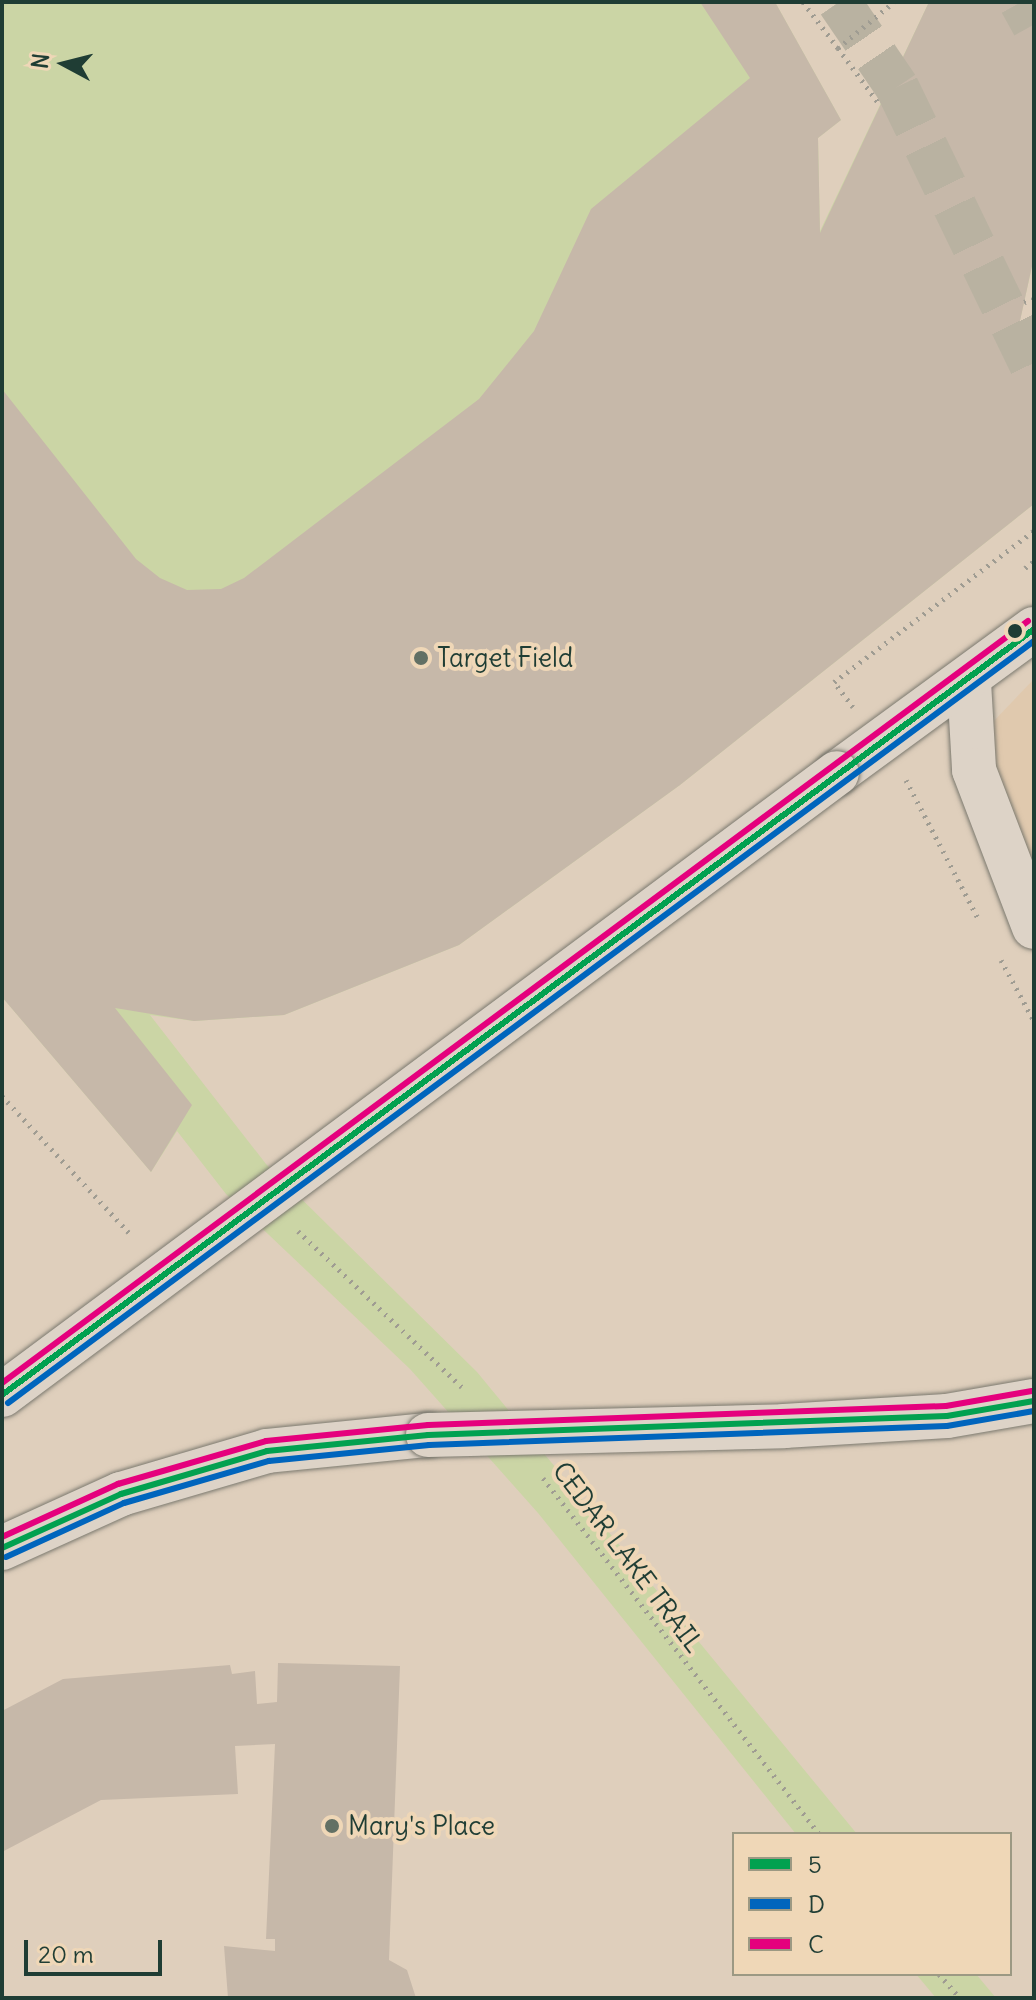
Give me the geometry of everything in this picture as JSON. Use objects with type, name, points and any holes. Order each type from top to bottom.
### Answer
[{"type":"main road","points":[[2,1395],[837,773],[969,682],[1034,629]]},
{"type":"main road","points":[[969,682],[974,770],[1034,927]]},
{"type":"main road","points":[[2,1548],[121,1494],[267,1451],[428,1435],[947,1416],[1034,1401]]},
{"type":"path","points":[[803,2],[880,105]]},
{"type":"path","points":[[838,48],[894,2]]},
{"type":"path","points":[[1024,302],[1034,299]]},
{"type":"path","points":[[834,682],[1034,531]]},
{"type":"path","points":[[1025,568],[1034,561]]},
{"type":"path","points":[[916,794],[982,926]]},
{"type":"path","points":[[997,953],[1034,1021]]},
{"type":"path","points":[[2,1096],[131,1235]]},
{"type":"path","points":[[285,1219],[467,1392]]},
{"type":"path","name":"CEDAR LAKE TRAIL","points":[[534,1466],[817,1832]]},
{"type":"path","points":[[941,1976],[960,1998]]},
{"type":"shaded area","points":[[1034,679],[1034,891],[998,835],[992,723]]},
{"type":"green space","name":"Target Field","points":[[2,2],[775,2],[841,120],[818,138],[820,231],[929,2],[949,2],[1034,257],[1011,361],[1034,353],[1034,504],[680,785],[459,945],[284,1015],[194,1021],[150,1015],[266,1164],[477,1372],[855,1832],[794,1832],[538,1513],[410,1369],[226,1194],[177,1131],[151,1172],[2,997]]},
{"type":"green space","points":[[918,1976],[978,1976],[996,1998],[936,1998]]},
{"type":"building","name":"Target Field","points":[[700,2],[775,2],[841,120],[818,138],[820,233],[929,2],[1034,2],[1034,257],[1011,362],[1034,353],[1034,504],[680,785],[459,945],[284,1015],[194,1021],[115,1008],[192,1105],[151,1172],[2,997],[2,389],[136,559],[160,578],[187,590],[221,589],[244,578],[479,399],[534,331],[591,209],[750,78]]},
{"type":"building","name":"Mary's Place","points":[[278,1663],[400,1666],[389,1960],[407,1970],[416,1998],[228,1998],[224,1946],[275,1951],[275,1939],[266,1939],[275,1744],[235,1746],[238,1794],[101,1800],[2,1852],[2,1711],[63,1679],[230,1665],[232,1674],[255,1671],[257,1704],[277,1702]]},
{"type":"tunnel","points":[[839,2],[897,87],[1034,370]]},
{"type":"tunnel","points":[[1021,2],[1034,25]]},
{"type":"transit line","name":"C","points":[[2,1383],[1028,621]]},
{"type":"transit line","name":"5","points":[[2,1395],[1034,629]]},
{"type":"transit line","name":"D","points":[[8,1403],[1034,641]]},
{"type":"transit line","name":"C","points":[[2,1537],[118,1484],[266,1441],[428,1425],[946,1406],[1032,1391]]},
{"type":"transit line","name":"5","points":[[2,1548],[121,1494],[267,1451],[428,1435],[947,1416],[1034,1401]]},
{"type":"transit line","name":"D","points":[[6,1557],[124,1503],[269,1461],[429,1445],[947,1426],[1034,1411]]},
{"type":"place","name":"Target Field","points":[[421,658]]},
{"type":"place","name":"Mary's Place","points":[[332,1826]]}]
